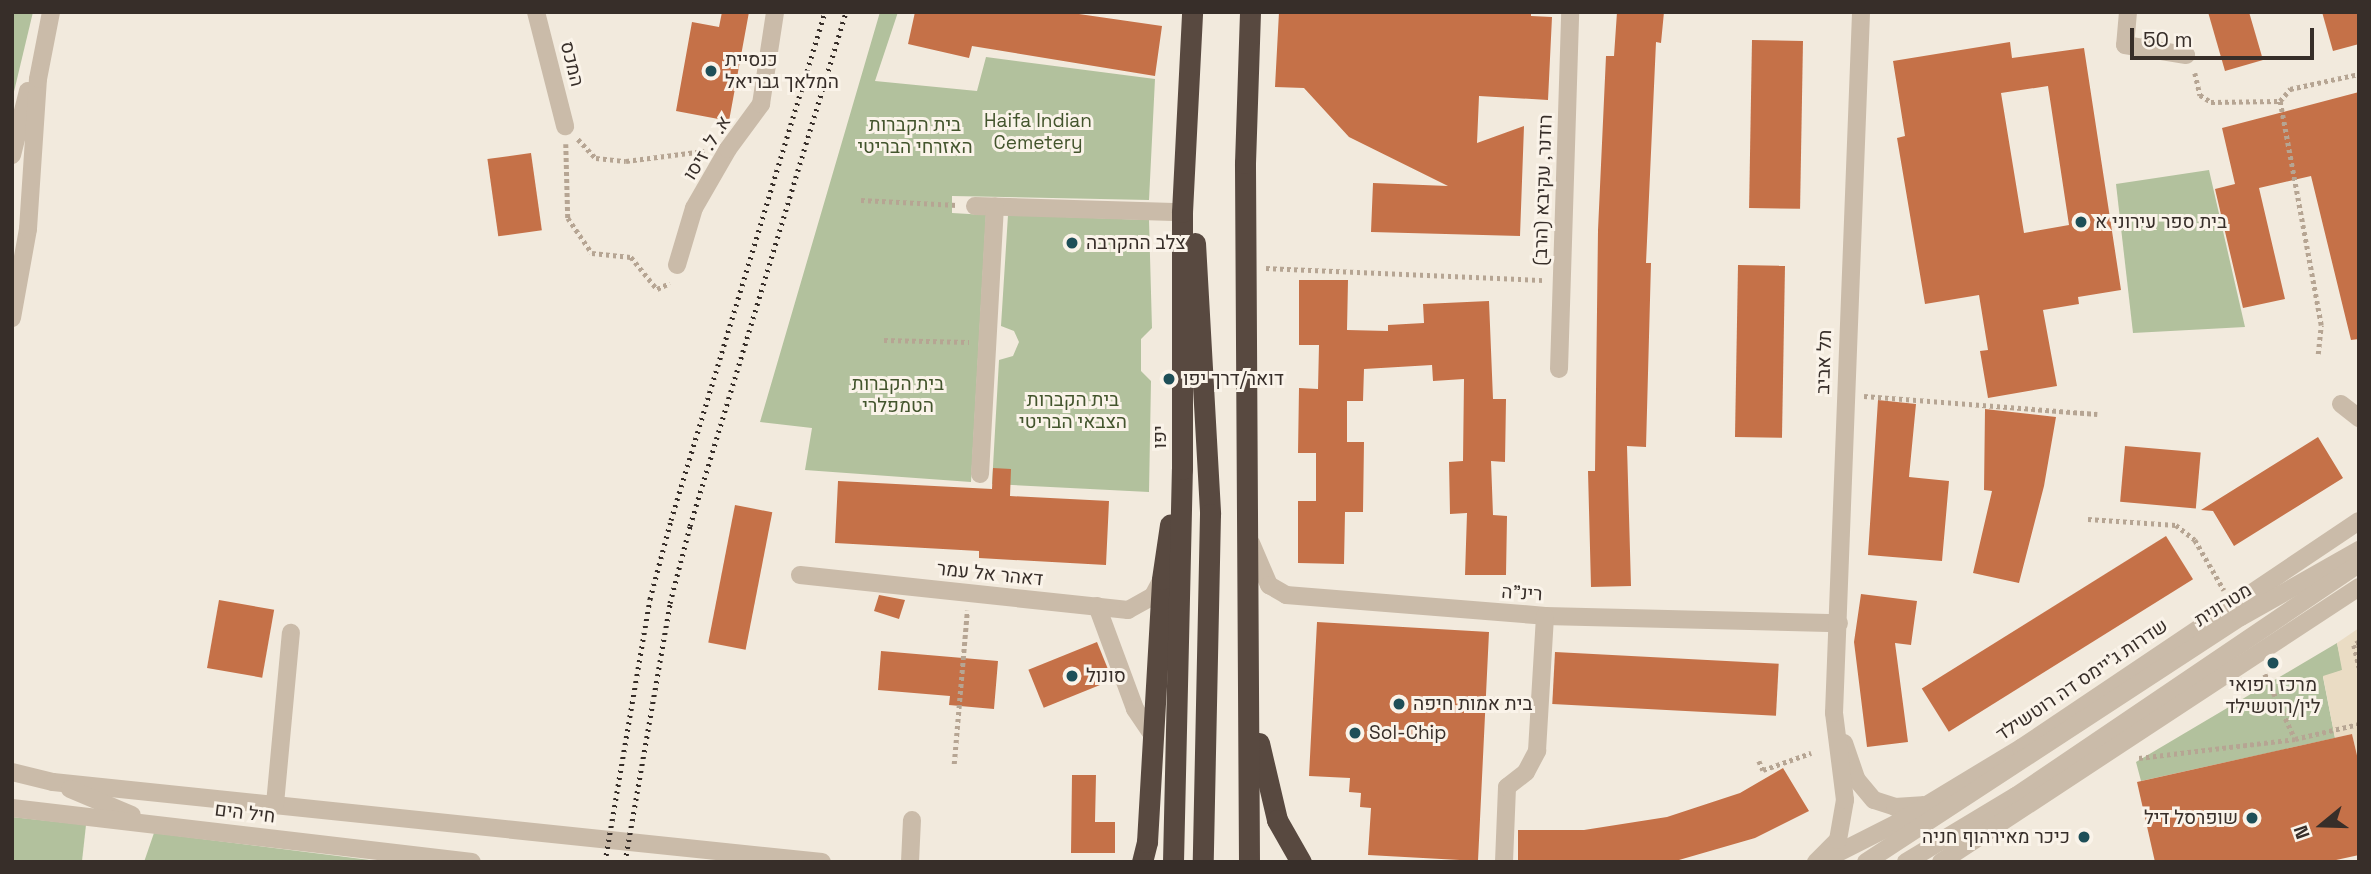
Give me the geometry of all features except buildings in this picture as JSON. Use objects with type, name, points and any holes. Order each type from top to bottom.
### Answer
[{"type":"highway","name":"יפו","points":[[1173,862],[1182,469],[1182,212],[1192,12]]},
{"type":"highway","points":[[1249,862],[1244,268],[1250,12]]},
{"type":"highway","points":[[1182,212],[1195,244],[1207,415],[1203,862]]},
{"type":"highway","points":[[1142,862],[1147,842],[1162,579],[1182,469]]},
{"type":"highway","points":[[1249,669],[1265,779],[1277,820],[1301,862]]},
{"type":"street","points":[[12,155],[50,12]]},
{"type":"street","points":[[12,318],[28,229],[38,79],[50,12]]},
{"type":"street","name":"המכס","points":[[536,12],[565,126]]},
{"type":"street","name":"א. ל. זיסו","points":[[677,265],[694,208],[727,149],[761,104],[775,12]]},
{"type":"street","name":"רודנר, עקיבא (הרב)","points":[[1559,369],[1570,12]]},
{"type":"street","name":"תל אביב","points":[[1816,862],[1838,840],[1844,819],[1834,713],[1839,622],[1844,394],[1861,12]]},
{"type":"street","points":[[2128,12],[2125,45],[2186,55]]},
{"type":"street","points":[[975,206],[1182,212]]},
{"type":"street","points":[[980,474],[995,206]]},
{"type":"street","points":[[12,272],[28,229]]},
{"type":"street","points":[[2341,404],[2359,418]]},
{"type":"street","name":"שדרות ג'יימס דה רוטשילד","points":[[1821,862],[1932,802],[2021,748],[2232,603],[2359,521]]},
{"type":"street","name":"רינ\"ה","points":[[1248,527],[1262,574],[1286,595],[1545,616],[1839,622]]},
{"type":"street","name":"מטרונית","points":[[1866,862],[2241,617],[2359,550]]},
{"type":"street","points":[[1906,862],[2016,796],[2359,564]]},
{"type":"street","name":"דאהר אל עמר","points":[[800,575],[1097,606],[1135,607],[1153,596],[1162,579]]},
{"type":"street","points":[[1951,859],[2359,587]]},
{"type":"street","points":[[1097,606],[1135,709],[1153,736]]},
{"type":"street","points":[[1504,862],[1507,787],[1526,772],[1537,751],[1545,616]]},
{"type":"street","points":[[275,804],[291,634]]},
{"type":"street","name":"תל אביב","points":[[1834,713],[1864,791],[1895,807],[1932,802]]},
{"type":"street","points":[[12,772],[53,782],[822,862]]},
{"type":"street","points":[[53,782],[151,823]]},
{"type":"street","name":"חיל הים","points":[[12,808],[472,862]]},
{"type":"street","points":[[909,862],[912,820]]},
{"type":"path","points":[[2186,55],[2198,57],[2194,77],[2200,95],[2211,102],[2280,101],[2290,89],[2359,74]]},
{"type":"path","points":[[2280,101],[2321,325],[2318,354]]},
{"type":"path","points":[[565,126],[596,158],[626,161],[727,149]]},
{"type":"path","points":[[565,126],[568,218],[592,253],[631,257],[657,289],[669,285],[677,265]]},
{"type":"path","points":[[861,200],[975,206]]},
{"type":"path","points":[[1244,268],[1562,280]]},
{"type":"path","points":[[884,340],[987,343]]},
{"type":"path","points":[[1844,394],[2097,414]]},
{"type":"path","points":[[2088,519],[2176,525],[2186,530],[2232,603]]},
{"type":"path","points":[[954,764],[969,593]]},
{"type":"path","points":[[2359,642],[2354,645],[2359,667]]},
{"type":"path","points":[[2265,674],[2295,740]]},
{"type":"path","points":[[2132,759],[2295,740],[2359,724]]},
{"type":"path","points":[[1759,761],[1763,770],[1811,753]]},
{"type":"green space","points":[[12,12],[33,12],[12,100]]},
{"type":"green space","points":[[880,12],[898,12],[875,81],[977,91],[986,57],[1155,79],[1149,200],[952,196],[952,213],[986,215],[971,482],[805,470],[812,428],[760,422]]},
{"type":"green space","points":[[2209,170],[2245,327],[2133,333],[2116,184]]},
{"type":"green space","name":"בית הקברות הצבאי הבריטי","points":[[1008,215],[1149,220],[1152,328],[1141,339],[1141,371],[1151,381],[1149,492],[992,484],[999,360],[1013,356],[1019,342],[1014,331],[1001,326]]},
{"type":"green space","points":[[2337,643],[2343,670],[2323,677],[2335,738],[2141,781],[2136,762]]},
{"type":"green space","points":[[12,817],[86,825],[82,861],[12,860]]},
{"type":"green space","points":[[154,833],[378,861],[144,862]]},
{"type":"shaded area","points":[[2359,628],[2359,764],[2352,734],[2335,738],[2323,676],[2342,670],[2337,643]]},
{"type":"railway","points":[[605,862],[650,599],[671,520],[825,12]]},
{"type":"railway","points":[[625,862],[670,603],[690,526],[846,12]]},
{"type":"place","name":"כנסיית המלאך גבריאל","points":[[711,71]]},
{"type":"place","name":"בית ספר עירוני א","points":[[2081,222]]},
{"type":"place","name":"צלב ההקרבה","points":[[1072,243]]},
{"type":"place","name":"דואר/דרך יפו","points":[[1169,379]]},
{"type":"place","name":"מרכז רפואי לין/רוטשילד","points":[[2273,663]]},
{"type":"place","name":"סונול","points":[[1072,676]]},
{"type":"place","name":"בית אמות חיפה","points":[[1399,704]]},
{"type":"place","name":"Sol-Chip","points":[[1355,733]]},
{"type":"place","name":"שופרסל דיל","points":[[2252,818]]},
{"type":"place","name":"כיכר מאירהוף חניה","points":[[2084,837]]},
{"type":"park label","name":"Haifa Indian Cemetery","points":[[1038,132]]},
{"type":"park label","name":"בית הקברות האזרחי הבריטי","points":[[915,136]]},
{"type":"park label","name":"בית הקברות הטמפלרי","points":[[898,395]]}]
